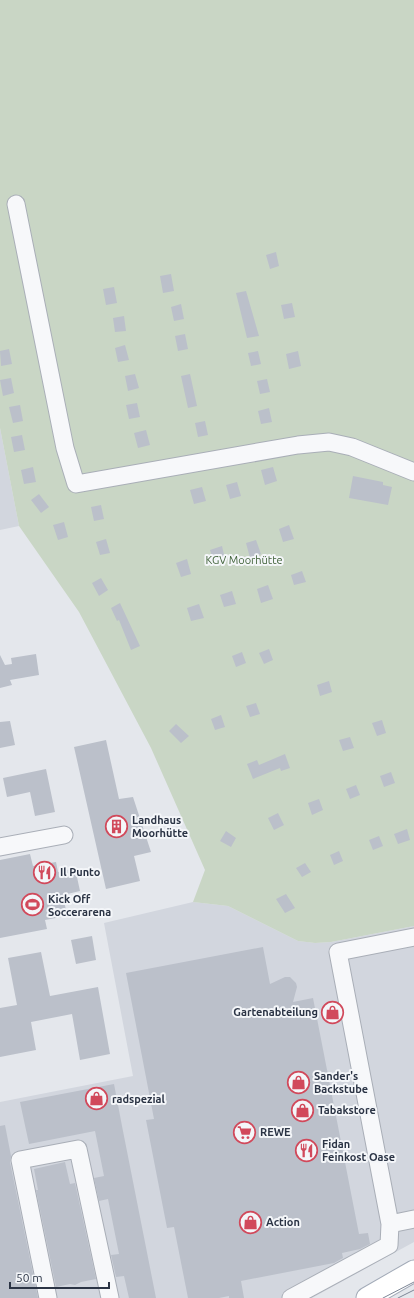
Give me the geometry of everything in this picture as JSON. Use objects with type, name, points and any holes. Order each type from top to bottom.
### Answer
[{"type":"main road","points":[[367,1298],[414,1271]]},
{"type":"lane","points":[[16,204],[65,448],[76,484],[298,445],[329,442],[352,446],[414,472]]},
{"type":"lane","points":[[0,847],[64,836]]},
{"type":"lane","points":[[291,1298],[389,1245],[390,1224],[338,952],[414,937]]},
{"type":"lane","points":[[48,1298],[20,1160],[78,1149],[110,1298]]},
{"type":"lane","points":[[390,1224],[414,1219]]},
{"type":"shaded area","points":[[0,428],[19,526],[0,530]]},
{"type":"shaded area","points":[[193,902],[228,906],[298,941],[315,943],[331,942],[414,926],[414,1242],[312,1298],[0,1298],[0,1102],[133,1076],[104,923]]},
{"type":"green space","name":"KGV Moorhütte","points":[[0,0],[414,0],[414,926],[331,942],[315,943],[298,941],[228,906],[193,902],[205,870],[151,748],[79,612],[19,526],[0,428]]},
{"type":"building","points":[[276,252],[279,266],[270,269],[266,255]]},
{"type":"building","points":[[171,274],[174,291],[163,293],[160,276]]},
{"type":"building","points":[[114,287],[117,303],[106,305],[103,289]]},
{"type":"building","points":[[246,291],[259,336],[247,338],[236,293]]},
{"type":"building","points":[[292,303],[295,317],[284,319],[281,305]]},
{"type":"building","points":[[181,304],[184,319],[174,321],[171,307]]},
{"type":"building","points":[[124,316],[126,331],[115,332],[113,318]]},
{"type":"building","points":[[185,334],[188,349],[178,351],[175,336]]},
{"type":"building","points":[[125,345],[129,360],[118,362],[115,348]]},
{"type":"building","points":[[9,349],[12,364],[1,366],[0,351]]},
{"type":"building","points":[[258,351],[261,364],[251,366],[248,353]]},
{"type":"building","points":[[298,351],[301,366],[289,369],[286,354]]},
{"type":"building","points":[[135,374],[139,388],[128,391],[125,376]]},
{"type":"building","points":[[190,374],[197,406],[188,408],[181,376]]},
{"type":"building","points":[[11,378],[14,393],[3,396],[0,380]]},
{"type":"building","points":[[267,379],[270,392],[260,394],[257,381]]},
{"type":"building","points":[[137,403],[140,417],[129,419],[126,405]]},
{"type":"building","points":[[20,405],[23,421],[13,423],[9,407]]},
{"type":"building","points":[[269,408],[272,422],[261,424],[258,411]]},
{"type":"building","points":[[205,421],[208,435],[198,437],[195,423]]},
{"type":"building","points":[[146,430],[150,445],[138,448],[134,433]]},
{"type":"building","points":[[22,435],[25,450],[14,452],[11,437]]},
{"type":"building","points":[[33,467],[36,482],[24,484],[21,470]]},
{"type":"building","points":[[273,467],[277,481],[265,485],[261,470]]},
{"type":"building","points":[[353,476],[383,482],[383,485],[392,487],[388,505],[349,498]]},
{"type":"building","points":[[237,482],[241,496],[230,499],[226,485]]},
{"type":"building","points":[[202,487],[206,501],[194,504],[190,490]]},
{"type":"building","points":[[39,494],[49,507],[41,513],[31,500]]},
{"type":"building","points":[[101,505],[104,519],[94,521],[91,507]]},
{"type":"building","points":[[64,522],[68,537],[58,540],[53,525]]},
{"type":"building","points":[[289,525],[294,539],[283,542],[279,529]]},
{"type":"building","points":[[106,539],[110,553],[100,555],[96,542]]},
{"type":"building","points":[[256,540],[261,554],[250,558],[246,543]]},
{"type":"building","points":[[222,546],[225,559],[214,562],[210,550]]},
{"type":"building","points":[[187,559],[191,574],[181,577],[176,563]]},
{"type":"building","points":[[302,571],[306,582],[294,585],[291,575]]},
{"type":"building","points":[[101,578],[108,590],[99,596],[92,583]]},
{"type":"building","points":[[268,585],[273,599],[261,603],[257,589]]},
{"type":"building","points":[[232,591],[236,604],[224,607],[220,595]]},
{"type":"building","points":[[120,603],[140,646],[131,650],[119,620],[117,621],[111,608]]},
{"type":"building","points":[[199,604],[204,618],[191,621],[187,608]]},
{"type":"building","points":[[269,649],[273,660],[264,664],[259,653]]},
{"type":"building","points":[[242,652],[246,663],[236,667],[232,656]]},
{"type":"building","points":[[36,654],[39,675],[10,680],[12,685],[0,688],[0,655],[5,665],[12,664],[11,658]]},
{"type":"building","points":[[329,681],[332,692],[320,696],[317,685]]},
{"type":"building","points":[[256,703],[260,714],[250,717],[246,706]]},
{"type":"building","points":[[221,715],[225,727],[215,730],[211,719]]},
{"type":"building","points":[[382,720],[386,733],[377,736],[372,723]]},
{"type":"building","points":[[10,721],[15,745],[0,748],[0,722]]},
{"type":"building","points":[[176,724],[189,736],[181,743],[169,731]]},
{"type":"building","points":[[350,737],[354,748],[343,751],[339,740]]},
{"type":"building","name":"Landhaus Moorhütte","points":[[106,740],[119,799],[133,797],[151,852],[134,856],[140,881],[106,889],[74,747]]},
{"type":"building","points":[[285,754],[290,768],[281,771],[280,768],[253,779],[247,764],[257,760],[259,765]]},
{"type":"building","points":[[46,769],[55,812],[35,816],[30,792],[7,797],[3,778]]},
{"type":"building","points":[[391,772],[395,783],[384,787],[380,776]]},
{"type":"building","points":[[356,785],[360,795],[350,799],[346,789]]},
{"type":"building","points":[[319,799],[323,810],[312,815],[308,803]]},
{"type":"building","points":[[278,813],[284,825],[274,830],[268,818]]},
{"type":"building","points":[[407,829],[410,840],[398,844],[394,834]]},
{"type":"building","points":[[226,831],[236,838],[231,847],[220,841]]},
{"type":"building","points":[[379,836],[383,846],[373,850],[369,840]]},
{"type":"building","points":[[339,851],[343,861],[334,865],[330,855]]},
{"type":"building","name":"Kick Off Soccerarena","points":[[30,854],[33,866],[56,862],[58,872],[75,868],[80,891],[63,895],[67,916],[45,920],[47,929],[0,938],[0,860]]},
{"type":"building","points":[[305,863],[311,872],[302,877],[296,868]]},
{"type":"building","points":[[286,894],[295,908],[285,913],[276,899]]},
{"type":"building","points":[[92,936],[96,960],[76,964],[71,940]]},
{"type":"building","name":"REWE","points":[[263,947],[270,984],[285,977],[290,977],[296,983],[297,987],[293,1002],[313,998],[359,1234],[368,1233],[370,1244],[360,1249],[342,1253],[343,1258],[334,1263],[241,1281],[244,1298],[229,1298],[229,1296],[219,1298],[188,1298],[174,1227],[167,1228],[146,1120],[154,1119],[126,973]]},
{"type":"building","points":[[41,952],[50,996],[98,987],[110,1054],[80,1060],[72,1014],[31,1022],[36,1050],[0,1057],[0,1008],[17,1005],[8,958]]},
{"type":"building","points":[[114,1084],[156,1298],[129,1298],[124,1276],[116,1277],[111,1255],[119,1254],[108,1199],[99,1201],[94,1178],[104,1176],[95,1131],[29,1144],[20,1102]]},
{"type":"building","points":[[5,1125],[11,1156],[10,1162],[38,1298],[0,1298],[0,1126]]},
{"type":"building","points":[[65,1162],[70,1184],[75,1183],[96,1279],[81,1282],[75,1285],[70,1284],[56,1287],[36,1190],[38,1190],[34,1169]]},
{"type":"tram line","points":[[383,1298],[414,1282]]},
{"type":"tram line","points":[[398,1298],[414,1290]]},
{"type":"place","name":"Landhaus Moorhütte","points":[[117,826]]},
{"type":"place","name":"Il Punto","points":[[45,872]]},
{"type":"place","name":"Kick Off Soccerarena","points":[[32,905]]},
{"type":"place","name":"Gartenabteilung","points":[[333,1012]]},
{"type":"place","name":"Sander's Backstube","points":[[299,1082]]},
{"type":"place","name":"radspezial","points":[[96,1099]]},
{"type":"place","name":"Tabakstore","points":[[303,1110]]},
{"type":"place","name":"REWE","points":[[244,1132]]},
{"type":"place","name":"Fidan Feinkost Oase","points":[[307,1150]]},
{"type":"place","name":"Action","points":[[251,1222]]}]
